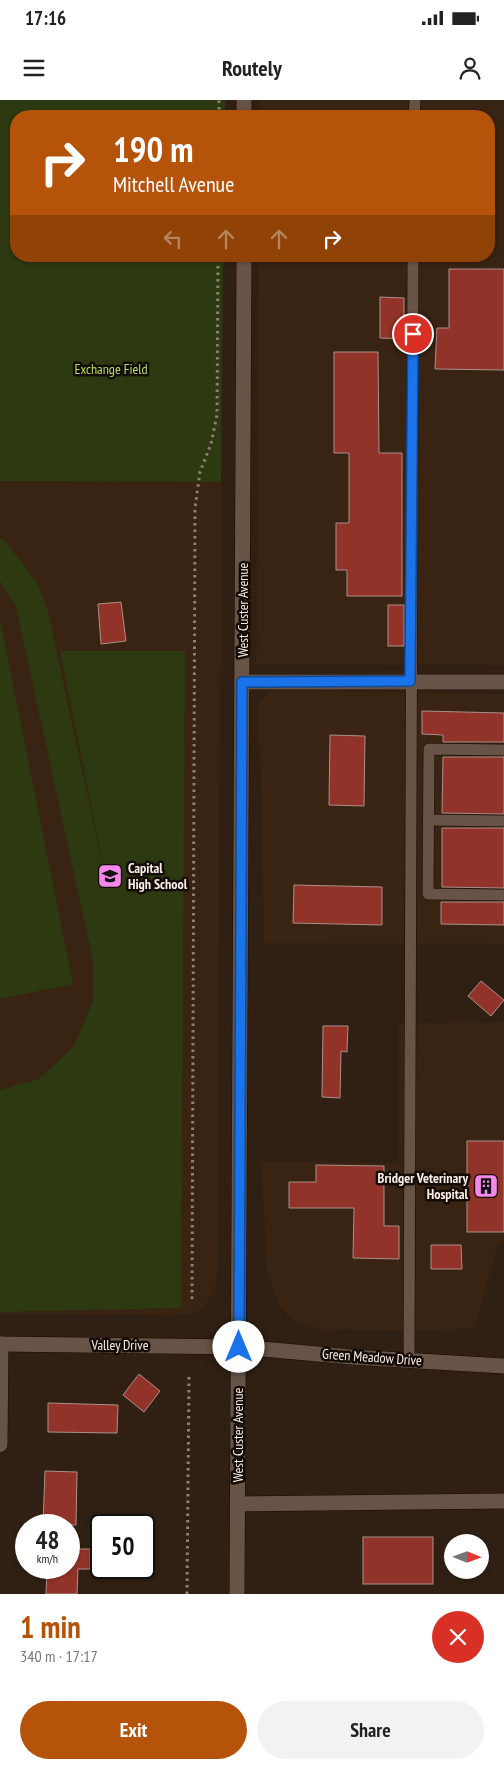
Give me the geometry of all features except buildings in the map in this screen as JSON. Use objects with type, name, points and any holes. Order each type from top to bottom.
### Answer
[{"type":"main road","name":"West Custer Avenue","points":[[237,1594],[244,262]]},
{"type":"main road","points":[[242,682],[504,682]]},
{"type":"main road","points":[[0,1344],[0,1445]]},
{"type":"main road","name":"Valley Drive","points":[[0,1344],[239,1347]]},
{"type":"main road","name":"Green Meadow Drive","points":[[239,1347],[504,1366]]},
{"type":"main road","points":[[238,1504],[504,1501]]},
{"type":"lane","points":[[409,1360],[413,262]]},
{"type":"lane","points":[[504,750],[429,749],[428,894],[504,895]]},
{"type":"lane","points":[[429,820],[504,821]]},
{"type":"path","points":[[192,1299],[195,508],[200,472],[210,444],[217,415],[218,262]]},
{"type":"path","points":[[187,1594],[189,1377]]},
{"type":"shaded area","points":[[259,100],[504,100],[504,665],[256,664],[259,262],[495,262],[495,110],[259,110]]},
{"type":"shaded area","name":"Capital High School","points":[[0,481],[221,482],[218,1269],[214,1290],[206,1305],[196,1313],[179,1315],[0,1314]]},
{"type":"shaded area","points":[[272,690],[504,694],[504,944],[264,943],[259,714],[260,701]]},
{"type":"shaded area","points":[[504,1022],[504,1243],[498,1244],[475,1328],[409,1331],[318,1329],[294,1320],[280,1308],[267,1272],[261,1162],[399,1163],[399,1024]]},
{"type":"green space","name":"Exchange Field","points":[[0,100],[225,100],[225,110],[10,110],[10,262],[223,262],[221,482],[0,481]]},
{"type":"green space","points":[[0,538],[6,542],[37,583],[48,611],[110,900],[60,651],[185,651],[181,1308],[0,1312],[0,1090],[39,1079],[74,1046],[93,1001],[93,961],[16,607],[0,581]]},
{"type":"green space","points":[[0,619],[73,984],[0,999]]},
{"type":"place","name":"Capital High School","points":[[110,876]]},
{"type":"place","name":"Bridger Veterinary Hospital","points":[[486,1186]]},
{"type":"route","points":[[239,1347],[242,682],[410,681],[413,334]]}]
